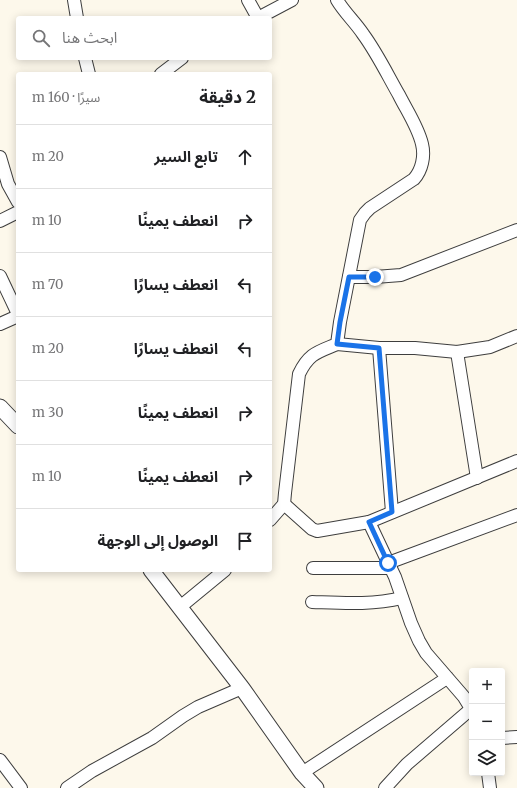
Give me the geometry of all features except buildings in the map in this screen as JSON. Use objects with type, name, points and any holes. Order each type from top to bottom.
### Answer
[{"type":"street","points":[[74,0],[77,16]]},
{"type":"street","points":[[248,0],[257,16]]},
{"type":"street","points":[[262,16],[292,0]]},
{"type":"street","points":[[337,0],[379,58],[416,125],[422,144],[423,153],[419,173],[414,179],[370,208],[360,220],[337,344]]},
{"type":"street","points":[[86,60],[88,72]]},
{"type":"street","points":[[164,72],[179,60]]},
{"type":"street","points":[[0,157],[8,184],[16,198]]},
{"type":"street","points":[[0,221],[16,213]]},
{"type":"street","points":[[349,277],[401,275],[517,230]]},
{"type":"street","points":[[0,276],[16,311]]},
{"type":"street","points":[[0,324],[16,316]]},
{"type":"street","points":[[272,518],[284,504],[299,374],[304,364],[312,355],[337,344],[457,352],[490,347],[517,336]]},
{"type":"street","points":[[379,348],[392,512]]},
{"type":"street","points":[[457,352],[476,478]]},
{"type":"street","points":[[0,407],[16,424]]},
{"type":"street","points":[[284,504],[307,526],[317,531],[369,522],[517,461]]},
{"type":"street","points":[[313,568],[389,566],[517,515]]},
{"type":"street","points":[[369,522],[389,566],[414,629],[426,653],[469,704]]},
{"type":"street","points":[[153,572],[242,688],[302,772],[316,788]]},
{"type":"street","points":[[180,607],[223,572]]},
{"type":"street","points":[[312,602],[359,604],[386,602],[402,598]]},
{"type":"street","points":[[302,772],[448,678]]},
{"type":"street","points":[[67,788],[92,771],[152,738],[198,707],[242,688]]},
{"type":"street","points":[[385,788],[407,764],[469,712]]},
{"type":"street","points":[[505,738],[517,737]]},
{"type":"street","points":[[0,760],[21,788]]},
{"type":"street","points":[[488,776],[490,788]]},
{"type":"route","points":[[375,277],[349,277],[337,344],[379,348],[392,512],[369,522],[388,563]]}]
